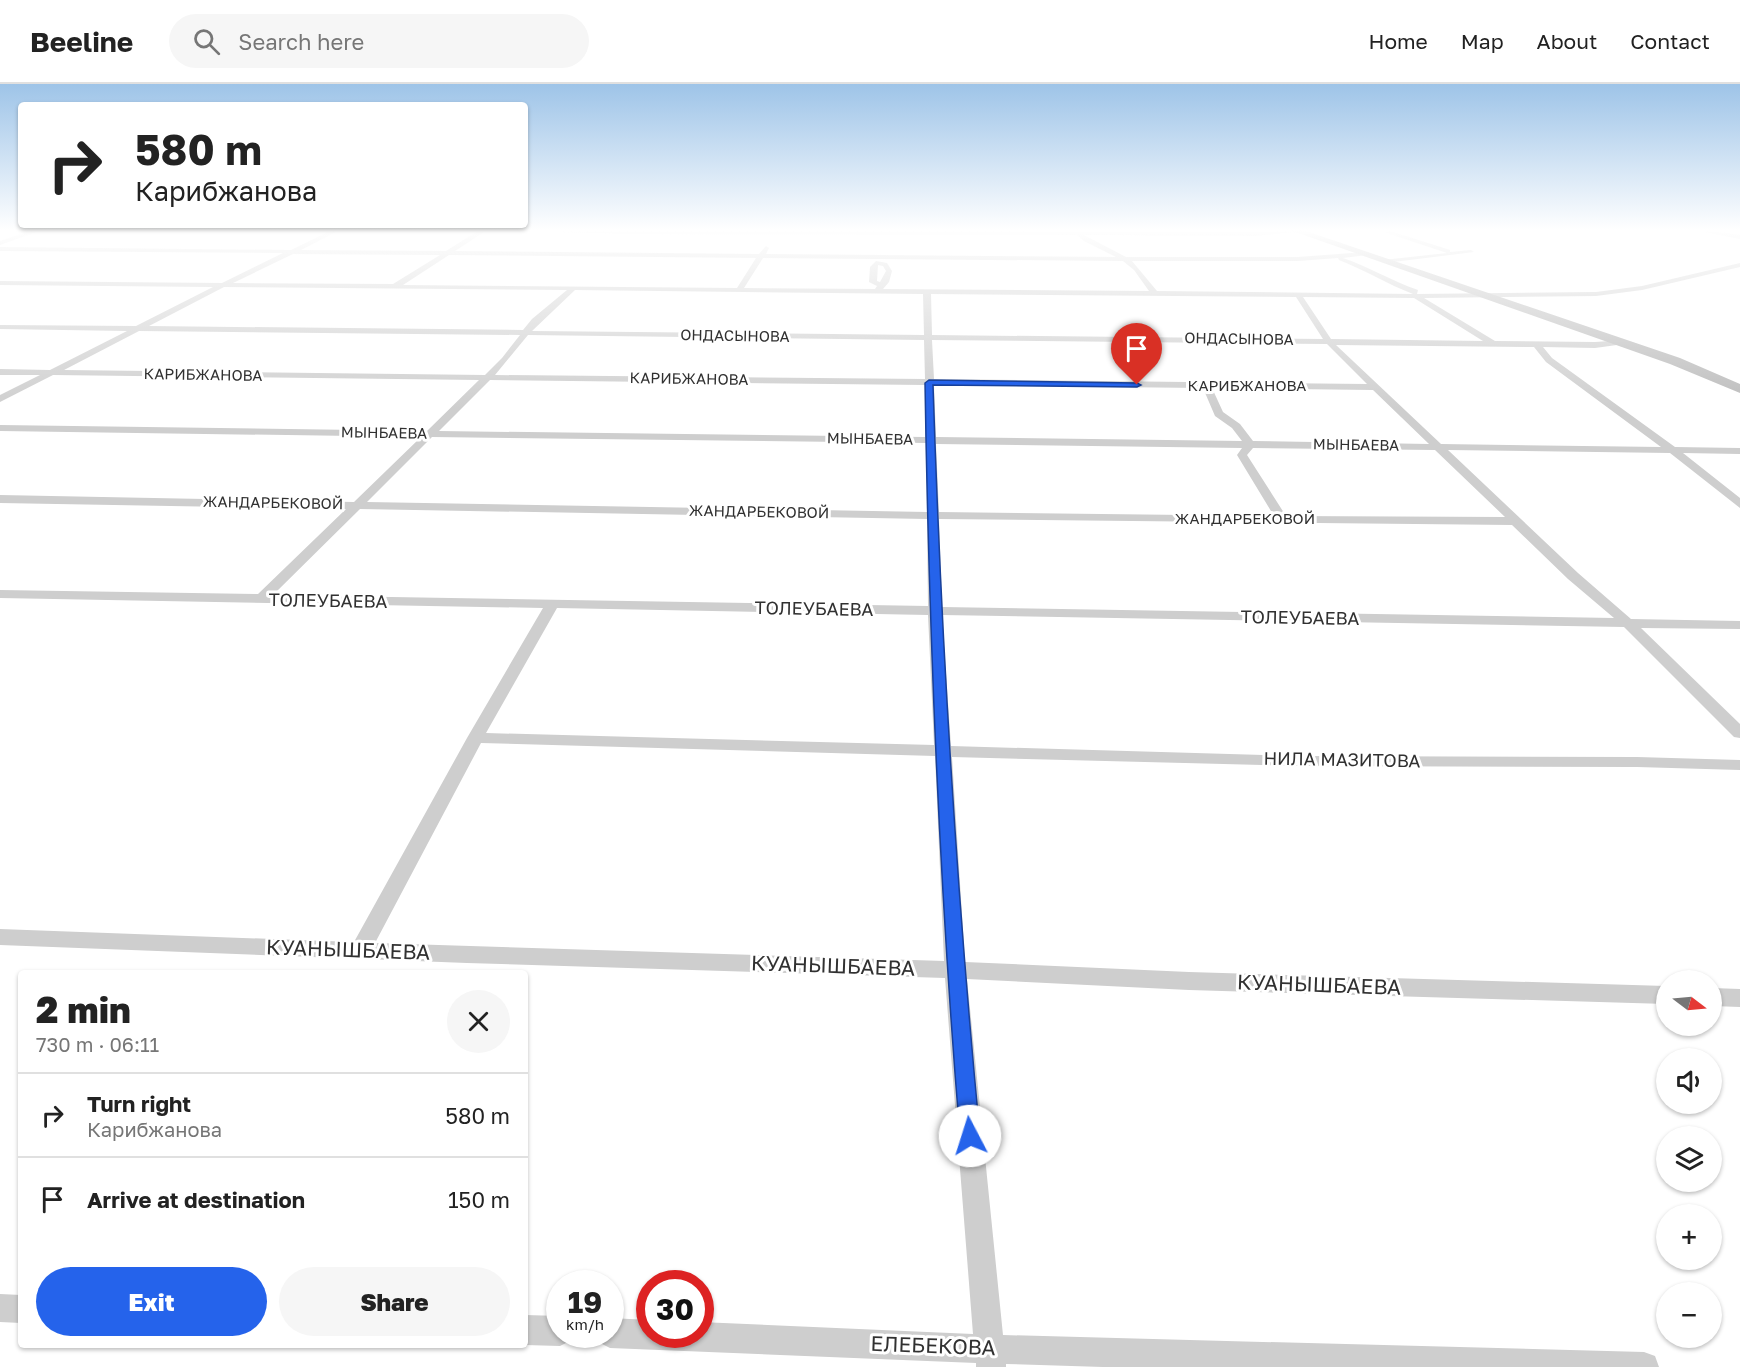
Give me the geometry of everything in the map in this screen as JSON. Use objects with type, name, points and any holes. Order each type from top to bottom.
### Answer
[{"type":"main road","points":[[1468,289],[1675,360],[1740,389]]},
{"type":"street","points":[[0,399],[216,289]]},
{"type":"street","points":[[260,600],[505,360],[535,321],[573,289]]},
{"type":"street","points":[[646,289],[818,289]]},
{"type":"street","points":[[890,289],[927,292],[1416,296],[1561,295],[1632,289]]},
{"type":"street","points":[[1151,289],[1154,293]]},
{"type":"street","points":[[1408,289],[1427,296]]},
{"type":"street","points":[[927,292],[934,611],[955,970],[990,1358]]},
{"type":"street","points":[[1299,295],[1328,341],[1574,576],[1629,624],[1740,733]]},
{"type":"street","points":[[1416,296],[1492,344]]},
{"type":"street","name":"ОНДАСЫНОВА","points":[[0,327],[1595,345],[1621,342]]},
{"type":"street","points":[[1536,344],[1549,360],[1671,449],[1740,504]]},
{"type":"street","name":"КАРИБЖАНОВА","points":[[0,372],[487,376],[1207,387],[1378,387]]},
{"type":"street","points":[[1207,387],[1220,414],[1236,426],[1250,444],[1242,455],[1283,520]]},
{"type":"street","name":"МЫНБАЕВА","points":[[0,428],[1740,451]]},
{"type":"street","name":"ЖАНДАРБЕКОВОЙ","points":[[0,499],[932,515],[1517,521]]},
{"type":"street","name":"ТОЛЕУБАЕВА","points":[[0,594],[551,606],[1740,625]]},
{"type":"street","points":[[360,951],[475,738],[551,606]]},
{"type":"street","name":"НИЛА МАЗИТОВА","points":[[475,738],[1302,761],[1625,762],[1740,765]]},
{"type":"street","name":"КУАНЫШБАЕВА","points":[[0,937],[955,970],[1189,981],[1656,995]]},
{"type":"street","points":[[1722,997],[1740,998]]},
{"type":"street","points":[[0,1308],[18,1309]]},
{"type":"street","points":[[528,1330],[546,1331]]},
{"type":"street","name":"ЕЛЕБЕКОВА","points":[[714,1339],[990,1358],[1644,1367]]},
{"type":"route","points":[[970,1136],[955,970],[934,611],[929,383],[1137,385]]}]
